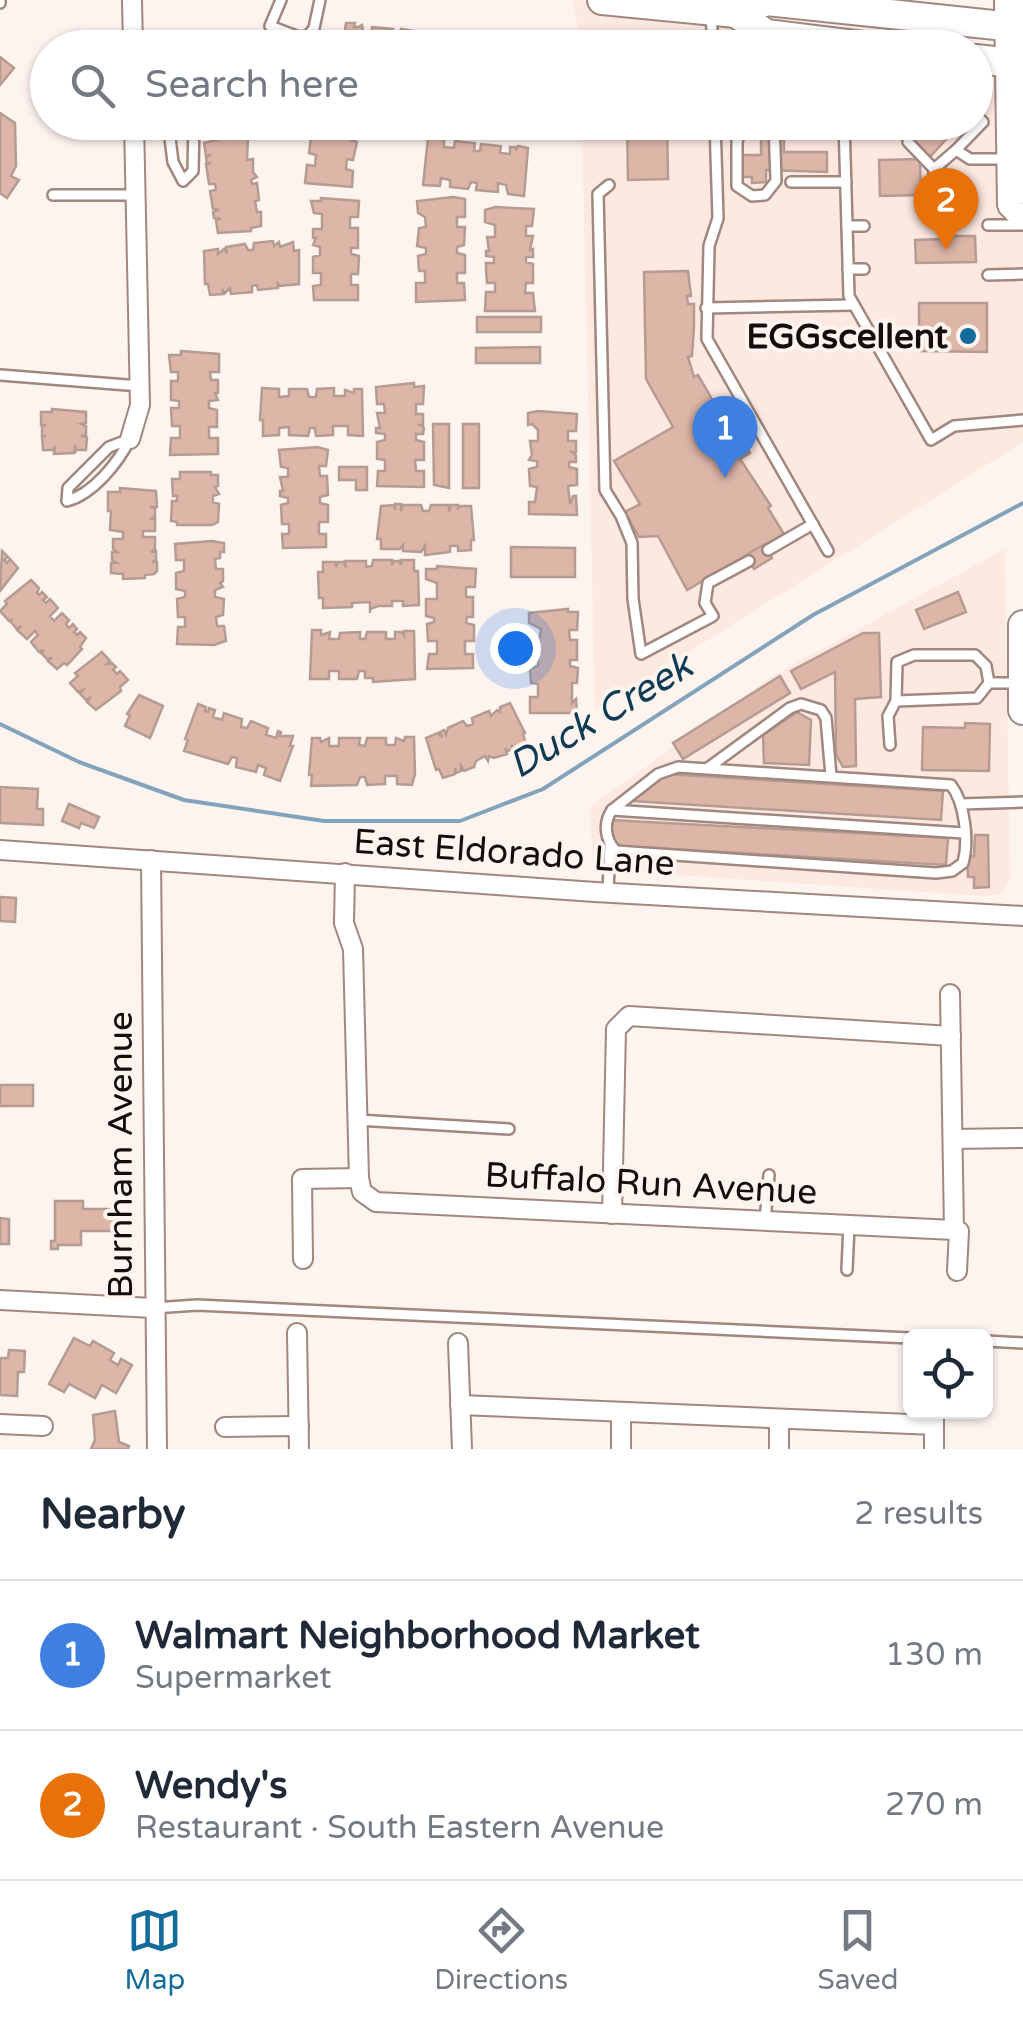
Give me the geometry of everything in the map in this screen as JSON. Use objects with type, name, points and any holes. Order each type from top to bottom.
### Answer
[{"type":"main road","points":[[602,0],[728,8],[767,1],[1014,18],[1012,204],[1023,215]]},
{"type":"main road","points":[[728,8],[760,30]]},
{"type":"main road","points":[[1023,628],[1023,710]]},
{"type":"street","points":[[132,0],[133,30]]},
{"type":"street","points":[[130,439],[140,405],[134,140]]},
{"type":"street","name":"East Eldorado Lane","points":[[0,850],[1023,916]]},
{"type":"street","name":"Burnham Avenue","points":[[151,860],[156,1449]]},
{"type":"street","points":[[303,1259],[302,1179],[359,1178],[354,949],[344,923],[345,873]]},
{"type":"street","points":[[950,994],[954,1230],[959,1230],[957,1272]]},
{"type":"street","points":[[612,1214],[616,1029],[622,1020],[630,1016],[951,1036]]},
{"type":"street","points":[[953,1139],[1023,1138]]},
{"type":"street","name":"Buffalo Run Avenue","points":[[359,1178],[362,1192],[376,1202],[954,1230]]},
{"type":"street","points":[[0,1300],[153,1308]]},
{"type":"street","points":[[297,1333],[299,1449]]},
{"type":"street","points":[[458,1343],[462,1449]]},
{"type":"street","points":[[460,1405],[779,1419],[903,1419]]},
{"type":"street","points":[[621,1412],[621,1449]]},
{"type":"street","points":[[779,1419],[779,1449]]},
{"type":"street","points":[[934,1419],[934,1449]]},
{"type":"street","points":[[0,1424],[43,1426]]},
{"type":"street","points":[[225,1427],[299,1426]]},
{"type":"lane","points":[[281,0],[270,26],[281,30]]},
{"type":"lane","points":[[312,30],[320,0]]},
{"type":"lane","points":[[169,140],[173,162],[183,182],[193,171],[194,140]]},
{"type":"lane","points":[[716,140],[718,218],[709,246],[707,339],[828,552]]},
{"type":"lane","points":[[737,140],[737,186],[752,196],[773,189],[775,140]]},
{"type":"lane","points":[[845,140],[849,296],[930,440],[954,426],[1023,420]]},
{"type":"lane","points":[[908,142],[934,174],[965,140]]},
{"type":"lane","points":[[956,150],[970,159],[1011,159]]},
{"type":"lane","points":[[791,182],[846,182]]},
{"type":"lane","points":[[609,185],[598,194],[604,490],[632,542],[632,599],[641,654],[712,616],[705,602],[708,583],[749,561]]},
{"type":"lane","points":[[53,195],[136,195]]},
{"type":"lane","points":[[988,224],[1023,225]]},
{"type":"lane","points":[[847,226],[864,226]]},
{"type":"lane","points":[[848,269],[864,269]]},
{"type":"lane","points":[[988,274],[1023,274]]},
{"type":"lane","points":[[706,308],[854,304]]},
{"type":"lane","points":[[0,375],[140,386]]},
{"type":"lane","points":[[130,439],[121,456],[80,497],[67,501],[68,488],[109,447],[130,439]]},
{"type":"lane","points":[[768,550],[813,524]]},
{"type":"lane","points":[[890,746],[888,716],[896,701],[896,662],[914,655],[976,656],[986,666],[989,683],[977,698],[896,701]]},
{"type":"lane","points":[[989,683],[1023,684]]},
{"type":"lane","points":[[707,769],[800,704],[821,710],[826,718],[831,776]]},
{"type":"lane","points":[[608,892],[607,817],[666,768],[945,783],[958,794],[964,833],[963,863],[936,874],[627,854],[610,845]]},
{"type":"lane","points":[[961,804],[1023,802]]},
{"type":"lane","points":[[612,810],[964,833]]},
{"type":"lane","points":[[357,1120],[509,1129]]},
{"type":"lane","points":[[765,1221],[770,1174]]},
{"type":"lane","points":[[846,1270],[849,1225]]},
{"type":"lane","points":[[153,1308],[197,1304],[903,1338]]},
{"type":"lane","points":[[993,1342],[1023,1343]]},
{"type":"shaded area","points":[[573,0],[736,13],[762,30],[578,30]]},
{"type":"shaded area","points":[[993,88],[997,197],[1023,217],[1023,442],[595,711],[582,140],[993,140]]},
{"type":"shaded area","points":[[1005,549],[1010,880],[1001,894],[981,896],[593,869],[590,807],[771,677]]},
{"type":"building","points":[[346,23],[362,25],[363,30],[345,30]]},
{"type":"building","points":[[0,57],[14,68],[0,85]]},
{"type":"building","points":[[0,113],[15,123],[16,166],[11,176],[19,180],[7,198],[0,193]]},
{"type":"building","points":[[248,140],[247,160],[253,159],[257,177],[251,180],[252,184],[257,183],[259,200],[255,201],[257,212],[261,212],[261,226],[251,231],[218,233],[216,220],[221,219],[214,218],[213,212],[219,210],[213,209],[210,191],[216,190],[215,184],[209,184],[206,157],[211,155],[206,156],[204,143]]},
{"type":"building","points":[[311,140],[357,142],[353,160],[347,159],[346,169],[353,171],[352,187],[305,183],[307,165],[315,166],[316,155],[309,153]]},
{"type":"building","points":[[428,140],[444,140],[444,147],[454,148],[455,141],[475,143],[474,151],[480,151],[481,144],[501,146],[500,153],[510,154],[510,147],[528,148],[524,196],[508,194],[506,185],[498,183],[498,192],[476,190],[477,183],[471,182],[468,189],[450,187],[450,180],[441,178],[440,186],[423,185]]},
{"type":"building","points":[[627,140],[667,140],[668,179],[628,180]]},
{"type":"building","points":[[761,140],[784,140],[784,152],[827,152],[827,172],[766,170],[766,182],[752,183],[752,177],[732,177],[731,155],[761,155]]},
{"type":"building","points":[[907,140],[945,140],[928,159]]},
{"type":"building","points":[[920,159],[921,195],[880,196],[879,160]]},
{"type":"building","points":[[465,199],[465,217],[457,217],[457,227],[465,227],[464,245],[457,247],[457,253],[465,255],[465,273],[457,273],[457,283],[464,283],[465,300],[416,302],[416,283],[425,283],[425,271],[419,271],[418,256],[426,254],[426,248],[417,246],[419,228],[426,227],[417,201]]},
{"type":"building","points":[[311,201],[359,201],[358,217],[350,217],[350,228],[358,228],[358,248],[351,248],[351,254],[359,256],[358,274],[351,274],[351,285],[358,285],[358,300],[314,300],[313,286],[321,285],[321,273],[313,273],[313,257],[320,255],[320,247],[313,245],[313,229],[322,229],[322,214],[314,213]]},
{"type":"building","points":[[534,209],[532,226],[526,226],[526,236],[533,236],[533,257],[526,257],[526,262],[533,264],[533,283],[526,283],[525,293],[533,293],[535,311],[485,311],[486,292],[495,292],[495,283],[487,283],[486,270],[486,263],[494,263],[494,257],[486,256],[486,251],[487,237],[495,237],[495,225],[485,222],[485,210]]},
{"type":"building","points":[[975,236],[976,262],[916,263],[915,240]]},
{"type":"building","points":[[273,241],[274,246],[279,242],[280,247],[293,242],[294,251],[299,250],[299,284],[280,286],[277,282],[278,288],[258,290],[257,285],[252,286],[252,292],[231,294],[230,288],[225,293],[222,289],[223,294],[210,295],[205,284],[204,251],[218,249],[218,254],[224,249],[227,253],[226,247],[245,244],[253,250],[254,243]]},
{"type":"building","points":[[688,271],[691,296],[687,296],[688,304],[694,304],[694,326],[692,356],[688,357],[694,377],[698,375],[713,401],[709,404],[717,418],[726,413],[746,445],[750,453],[740,459],[784,534],[687,590],[658,536],[639,537],[625,512],[640,504],[614,461],[673,427],[646,379],[644,272]]},
{"type":"building","points":[[919,303],[987,303],[987,352],[919,351]]},
{"type":"building","points":[[477,317],[541,317],[541,332],[477,332]]},
{"type":"building","points":[[540,347],[540,363],[476,363],[476,348]]},
{"type":"building","points":[[181,351],[219,354],[219,372],[210,372],[211,380],[218,380],[218,400],[209,401],[209,408],[217,410],[217,427],[209,427],[209,438],[218,438],[218,454],[170,455],[171,438],[180,438],[180,426],[172,426],[171,408],[179,408],[179,401],[171,400],[171,381],[178,381],[178,372],[171,372],[169,355],[181,355]]},
{"type":"building","points":[[414,383],[414,387],[424,386],[423,404],[416,404],[416,414],[423,414],[420,425],[424,428],[423,434],[416,434],[416,440],[424,442],[424,460],[415,460],[416,471],[424,471],[424,487],[377,486],[378,471],[385,471],[385,460],[377,459],[377,442],[385,440],[385,434],[376,433],[376,428],[380,428],[377,413],[385,413],[384,404],[377,404],[376,387]]},
{"type":"building","points":[[262,388],[279,389],[279,397],[289,396],[289,389],[307,389],[309,397],[316,397],[317,389],[334,388],[334,396],[345,396],[345,390],[354,393],[354,389],[362,389],[363,436],[348,435],[348,426],[333,426],[333,435],[316,436],[315,428],[310,428],[308,436],[289,435],[289,427],[279,428],[279,435],[263,436]]},
{"type":"building","points":[[41,412],[86,412],[86,423],[81,424],[86,426],[86,435],[81,436],[87,437],[86,450],[75,453],[75,445],[74,453],[54,454],[55,446],[53,450],[43,450],[42,437],[46,436],[42,436],[42,426],[46,425],[41,425]]},
{"type":"building","points":[[528,413],[577,414],[576,431],[568,431],[568,441],[576,441],[576,452],[572,452],[576,462],[569,462],[569,467],[577,469],[577,485],[568,486],[570,504],[576,496],[577,515],[529,514],[529,502],[535,502],[537,487],[530,486],[529,469],[537,467],[537,461],[529,460],[530,441],[538,441],[538,430],[528,425]]},
{"type":"building","points":[[433,424],[449,424],[449,488],[434,485]]},
{"type":"building","points":[[463,424],[479,424],[479,488],[463,488]]},
{"type":"building","points":[[279,450],[328,450],[326,466],[319,466],[320,476],[327,476],[328,495],[320,497],[320,503],[328,505],[328,522],[319,522],[319,534],[326,534],[326,547],[283,548],[282,534],[289,534],[289,524],[282,524],[281,505],[288,503],[288,498],[280,496],[280,477],[288,477],[288,468],[281,467]]},
{"type":"building","points":[[339,467],[367,467],[367,490],[356,490],[356,480],[339,480]]},
{"type":"building","points":[[180,472],[218,475],[215,487],[219,494],[213,496],[213,502],[219,504],[218,522],[177,525],[171,521],[172,501],[177,501],[172,479],[180,479]]},
{"type":"building","points":[[120,488],[156,491],[157,507],[150,507],[155,508],[155,517],[150,519],[155,518],[155,531],[143,531],[143,537],[155,537],[155,549],[151,552],[156,551],[156,560],[152,562],[157,562],[157,571],[145,578],[123,579],[123,574],[111,573],[111,563],[117,563],[112,560],[112,552],[117,552],[113,539],[123,539],[123,532],[110,530],[108,492],[120,492]]},
{"type":"building","points":[[395,504],[401,504],[401,511],[403,505],[421,505],[423,511],[429,511],[431,505],[449,505],[449,512],[451,505],[471,506],[471,550],[458,551],[458,546],[450,546],[450,552],[425,555],[425,546],[421,552],[403,551],[403,545],[400,549],[381,549],[381,539],[377,539],[381,506],[394,505],[395,510]]},
{"type":"building","points":[[224,543],[224,552],[215,559],[216,569],[223,569],[223,587],[215,590],[215,597],[224,599],[223,615],[216,617],[217,626],[224,626],[226,641],[214,645],[177,644],[178,627],[185,627],[185,617],[178,617],[177,599],[185,597],[185,591],[176,589],[176,573],[184,571],[184,560],[176,560],[175,544]]},
{"type":"building","points":[[765,544],[772,558],[754,569],[746,555]]},
{"type":"building","points":[[511,547],[575,548],[575,577],[511,577]]},
{"type":"building","points":[[2,551],[8,557],[4,560],[7,563],[10,559],[18,568],[0,591]]},
{"type":"building","points":[[373,560],[392,560],[392,565],[399,561],[401,565],[401,560],[414,560],[419,605],[403,606],[403,601],[392,601],[392,606],[370,609],[370,602],[323,608],[318,572],[323,572],[323,562],[336,562],[336,567],[343,562],[346,567],[345,561],[366,561],[366,567],[372,566]]},
{"type":"building","points":[[426,569],[476,569],[475,587],[466,587],[466,597],[473,597],[473,617],[467,617],[466,623],[474,625],[474,641],[465,641],[465,654],[473,654],[473,668],[427,669],[429,654],[437,654],[437,641],[428,641],[427,624],[434,622],[434,618],[426,616],[426,599],[437,599],[437,583],[426,579]]},
{"type":"building","points":[[31,580],[39,588],[37,593],[47,597],[43,600],[46,603],[50,599],[58,608],[50,616],[54,621],[62,613],[69,620],[69,628],[73,624],[77,629],[74,632],[86,638],[82,649],[67,665],[57,669],[48,661],[52,658],[47,659],[41,653],[44,650],[39,652],[31,642],[38,635],[35,631],[27,639],[17,630],[21,626],[17,629],[10,621],[13,619],[9,621],[0,611],[7,604],[5,601]]},
{"type":"building","points":[[958,592],[966,612],[924,629],[916,610]]},
{"type":"building","points":[[568,609],[578,612],[577,630],[569,630],[570,640],[577,640],[577,660],[570,660],[570,666],[578,668],[577,683],[572,683],[572,703],[576,699],[577,713],[530,713],[530,697],[538,697],[538,684],[531,683],[530,669],[538,666],[538,660],[530,659],[534,651],[531,641],[539,642],[541,629],[529,623],[529,613]]},
{"type":"building","points":[[312,630],[321,630],[321,635],[330,632],[329,639],[339,639],[340,633],[360,632],[360,639],[365,639],[367,632],[386,632],[386,639],[395,639],[395,632],[404,635],[404,631],[414,631],[415,679],[373,682],[373,678],[365,678],[365,671],[359,671],[357,679],[339,679],[339,671],[329,671],[329,679],[310,679]]},
{"type":"building","points":[[863,633],[879,633],[881,697],[855,699],[856,766],[843,767],[836,755],[835,672],[801,689],[791,671]]},
{"type":"building","points":[[102,652],[110,661],[107,664],[112,663],[116,667],[113,670],[117,674],[120,671],[128,680],[121,691],[96,710],[87,702],[91,697],[86,700],[80,694],[83,690],[78,692],[70,683],[78,676],[75,673]]},
{"type":"building","points":[[780,676],[790,693],[683,759],[673,743]]},
{"type":"building","points":[[139,695],[163,706],[150,738],[125,726],[130,715],[127,714]]},
{"type":"building","points":[[510,703],[525,733],[526,744],[515,749],[511,745],[513,749],[505,748],[507,754],[489,756],[488,761],[485,756],[474,767],[464,771],[461,766],[456,773],[455,768],[455,774],[443,778],[436,770],[426,738],[438,733],[442,737],[440,732],[444,730],[446,735],[448,728],[463,721],[467,726],[473,724],[472,718],[489,711],[491,716]]},
{"type":"building","points":[[198,704],[206,707],[205,711],[215,710],[213,717],[222,720],[224,713],[242,719],[241,727],[247,728],[251,721],[268,728],[266,735],[276,738],[278,731],[280,736],[293,736],[280,781],[264,775],[266,768],[258,765],[256,772],[236,767],[237,758],[232,757],[228,764],[184,751]]},
{"type":"building","points":[[797,712],[811,720],[809,765],[764,763],[763,735]]},
{"type":"building","points":[[965,723],[990,724],[989,771],[922,770],[923,727],[965,728]]},
{"type":"building","points":[[405,737],[414,737],[412,785],[397,784],[397,776],[385,776],[385,784],[367,785],[365,777],[360,777],[357,785],[311,786],[312,738],[320,738],[321,742],[329,738],[329,746],[339,746],[339,738],[360,738],[359,745],[365,746],[367,738],[386,738],[386,745],[395,745],[396,738],[404,741]]},
{"type":"building","points":[[666,774],[943,791],[941,820],[631,801]]},
{"type":"building","points":[[0,787],[38,789],[37,809],[43,809],[43,825],[0,823]]},
{"type":"building","points":[[69,804],[99,817],[94,828],[81,823],[79,828],[62,821]]},
{"type":"building","points":[[611,820],[948,838],[946,865],[620,846],[611,837]]},
{"type":"building","points":[[975,835],[988,835],[989,887],[974,888],[974,877],[968,877],[967,857],[974,856]]},
{"type":"building","points":[[0,897],[16,898],[15,922],[0,921]]},
{"type":"building","points":[[0,1085],[33,1085],[33,1106],[0,1106]]},
{"type":"building","points":[[55,1201],[83,1201],[83,1209],[114,1209],[114,1231],[81,1231],[81,1245],[58,1245],[58,1249],[51,1249],[51,1241],[55,1241]]},
{"type":"building","points":[[0,1218],[9,1219],[9,1244],[0,1244]]},
{"type":"building","points":[[74,1338],[90,1346],[93,1341],[114,1353],[110,1360],[118,1365],[121,1359],[132,1365],[116,1393],[102,1385],[95,1398],[69,1384],[64,1392],[49,1384]]},
{"type":"building","points":[[9,1350],[25,1351],[24,1372],[18,1372],[17,1396],[0,1395],[0,1358],[8,1358]]},
{"type":"building","points":[[115,1411],[119,1442],[128,1449],[91,1449],[95,1440],[93,1415]]},
{"type":"waterway","name":"Duck Creek","points":[[0,724],[79,762],[184,800],[324,821],[460,821],[543,789],[813,615],[1023,503]]},
{"type":"place","name":"Wendy's","points":[[946,250]]},
{"type":"place","name":"EGGscellent","points":[[968,336]]},
{"type":"place","name":"Walmart Neighborhood Market","points":[[725,478]]}]
